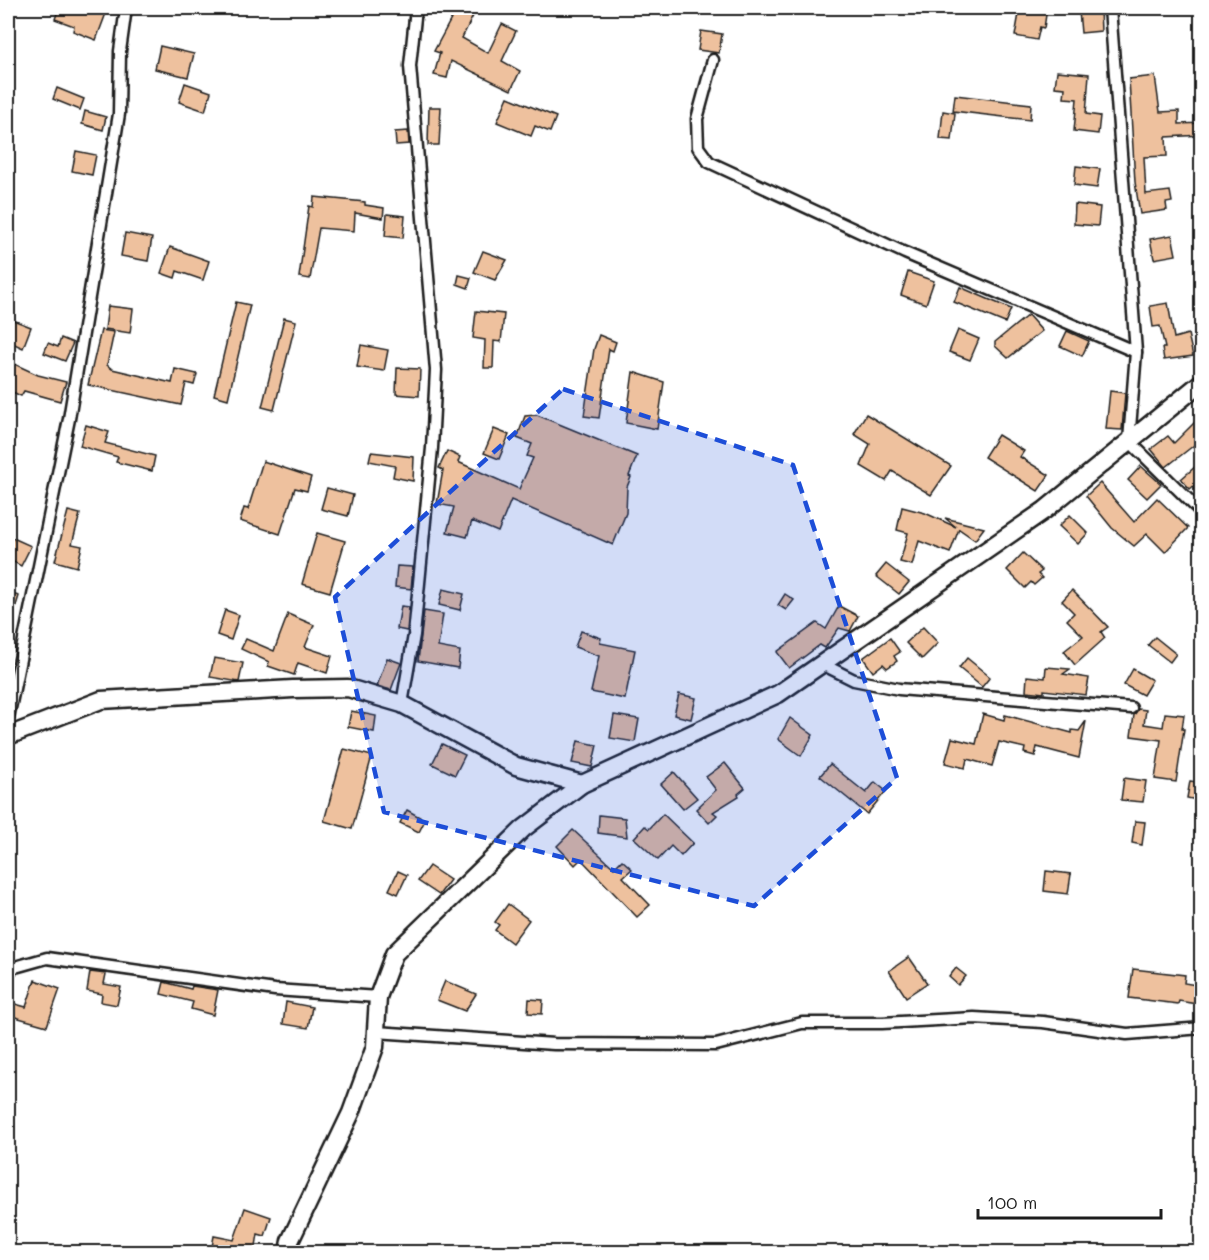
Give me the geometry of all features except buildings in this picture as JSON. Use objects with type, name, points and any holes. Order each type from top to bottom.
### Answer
[{"type":"street","points":[[8,718],[69,419],[119,114],[120,51],[126,8]]},
{"type":"street","points":[[402,704],[414,635],[432,448],[435,370],[410,66],[416,8]]},
{"type":"street","points":[[1110,8],[1136,352],[1129,441],[1202,513]]},
{"type":"street","points":[[713,60],[697,119],[698,147],[710,162],[905,253],[1136,352]]},
{"type":"street","points":[[288,1252],[290,1241],[351,1113],[375,1047],[378,997],[394,954],[523,829],[582,784],[778,694],[1045,510],[1202,382]]},
{"type":"street","points":[[822,664],[854,680],[898,689],[1131,708]]},
{"type":"street","points":[[8,736],[101,700],[293,688],[348,688],[402,704],[516,766],[582,784]]},
{"type":"street","points":[[8,969],[47,958],[275,990],[378,997]]},
{"type":"street","points":[[376,1032],[554,1044],[716,1045],[802,1023],[882,1023],[974,1018],[1043,1022],[1127,1034],[1202,1028]]},
{"type":"highlighted area","points":[[563,389],[793,465],[897,778],[754,906],[384,812],[335,597]]}]
